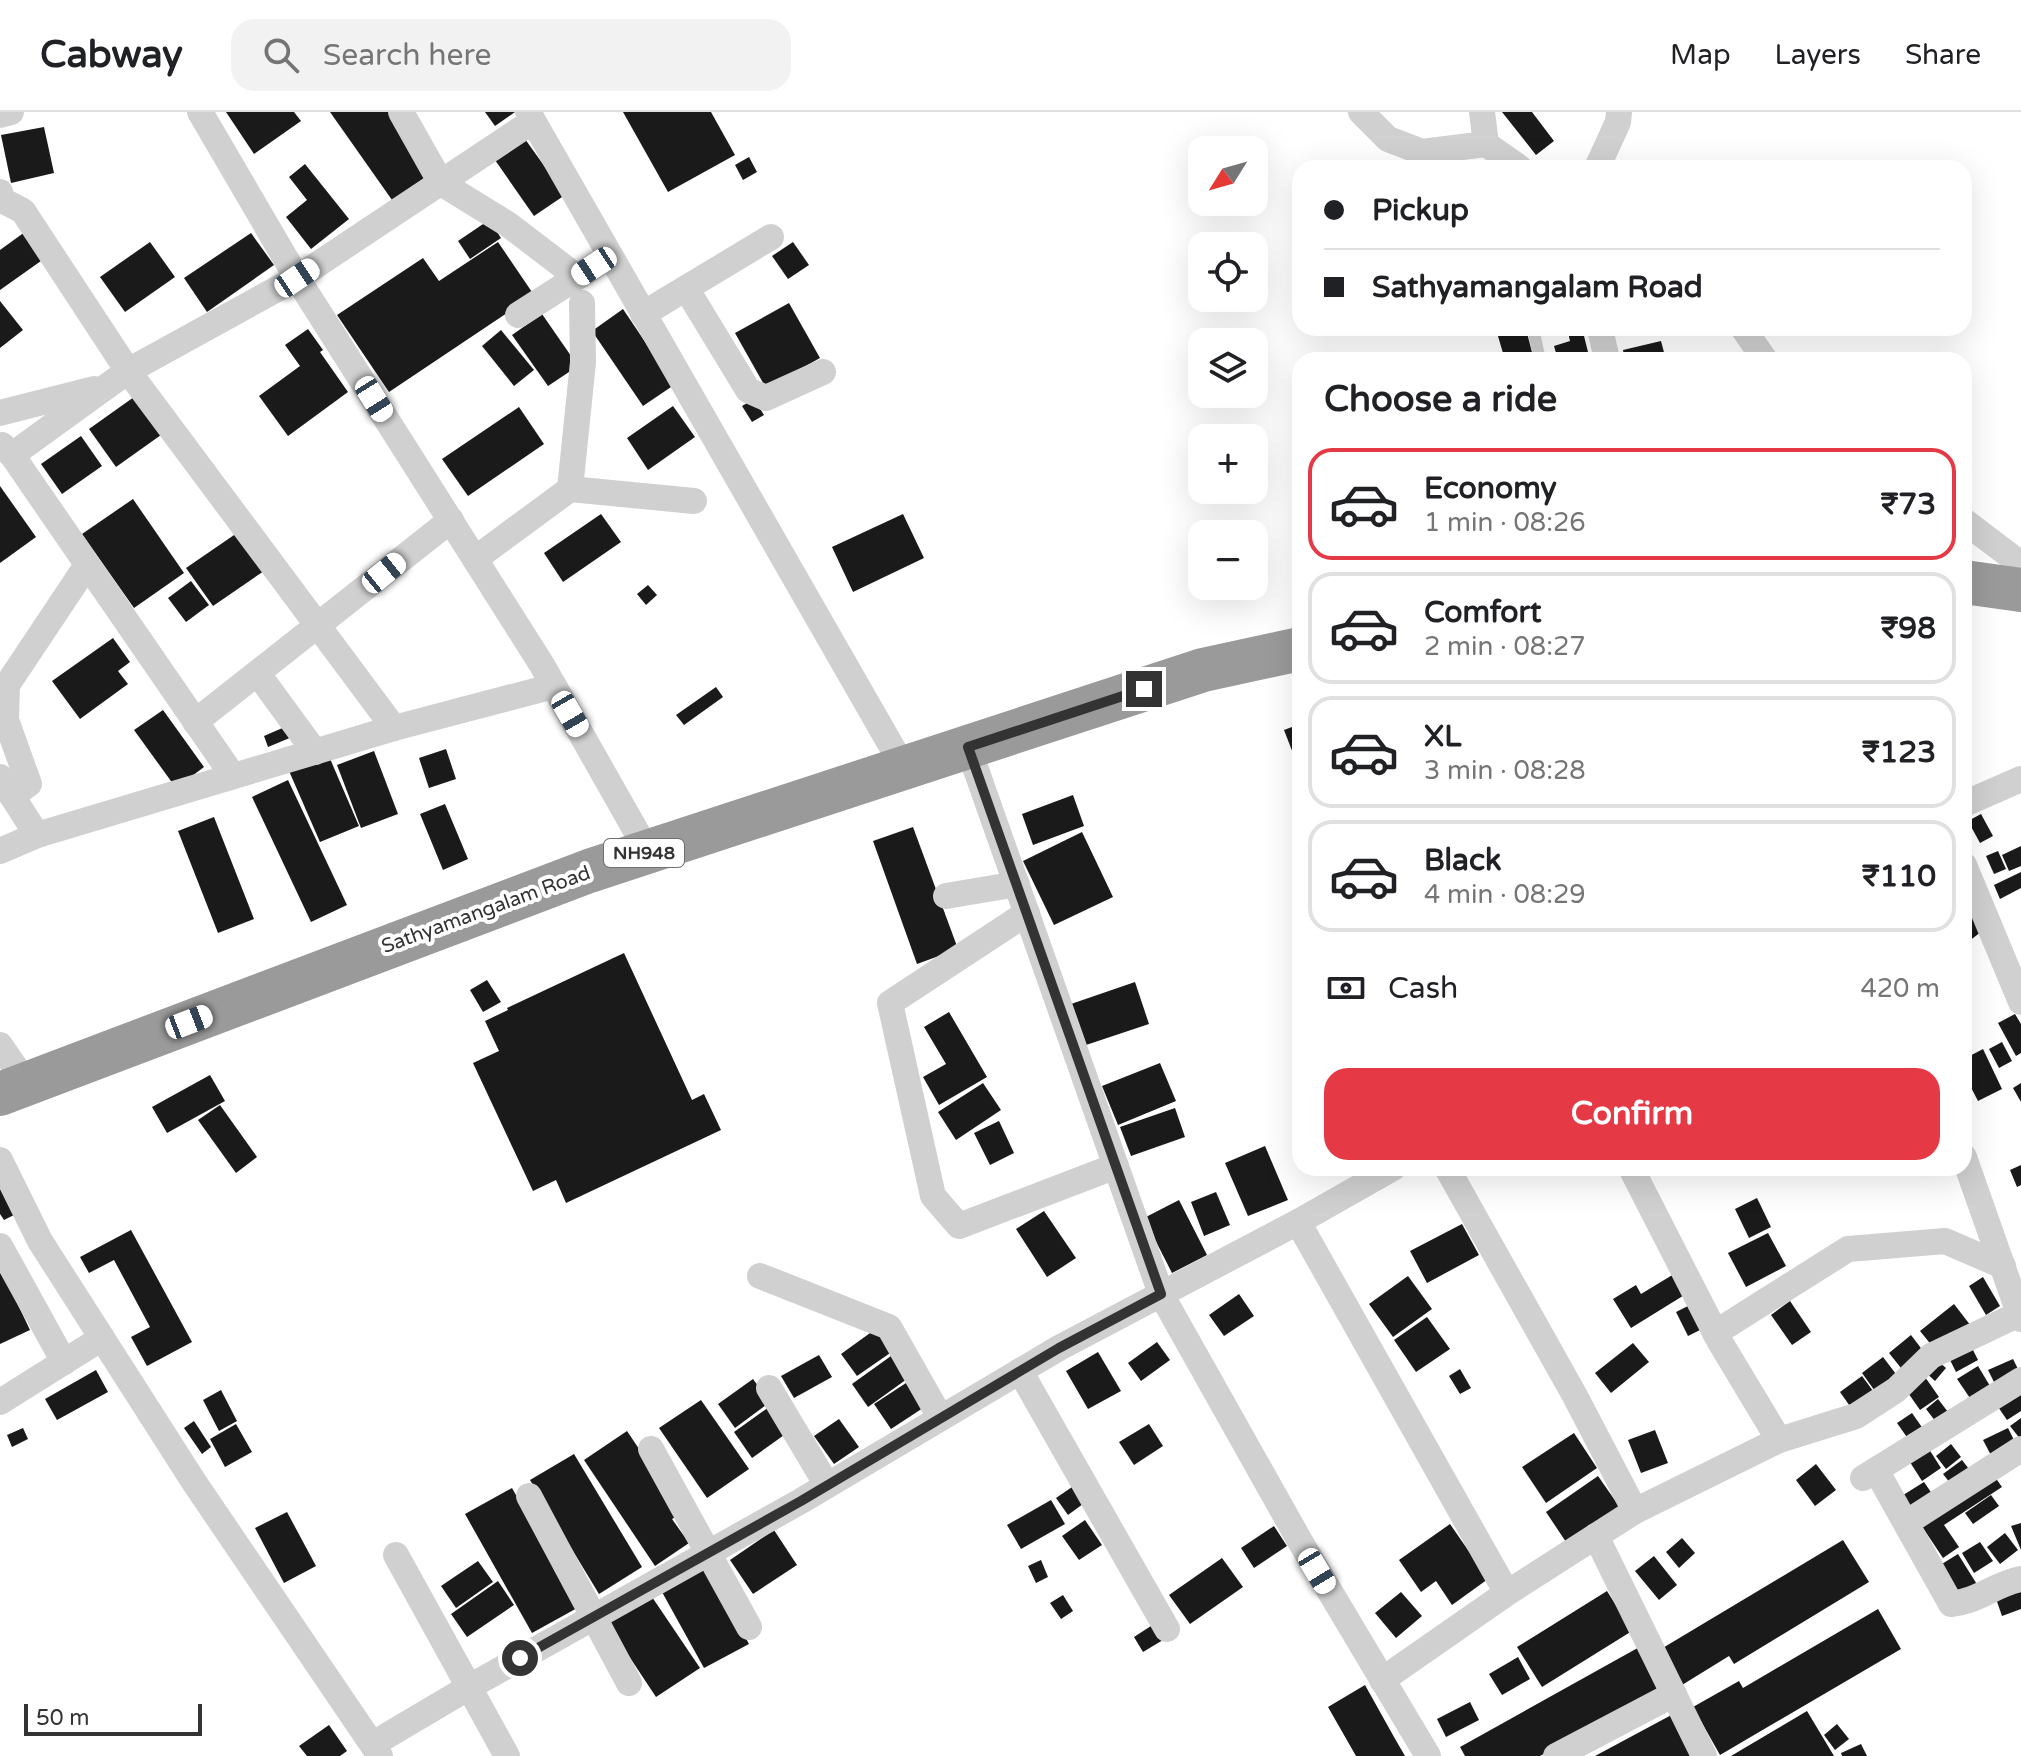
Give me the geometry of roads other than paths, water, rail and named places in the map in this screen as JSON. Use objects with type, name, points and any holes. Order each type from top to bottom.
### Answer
[{"type":"highway","points":[[1972,583],[2021,590]]},
{"type":"highway","name":"Sathyamangalam Road","points":[[13,1089],[589,871],[1203,670],[1292,651]]},
{"type":"street","points":[[0,115],[11,112]]},
{"type":"street","points":[[200,112],[297,278],[554,686],[648,852]]},
{"type":"street","points":[[401,112],[441,183],[509,225],[577,277]]},
{"type":"street","points":[[1361,112],[1388,139],[1422,152],[1486,144],[1509,160]]},
{"type":"street","points":[[1482,112],[1486,144]]},
{"type":"street","points":[[1600,160],[1618,118],[1640,112]]},
{"type":"street","points":[[233,776],[6,449],[118,378],[297,278],[441,183],[530,117],[904,768]]},
{"type":"street","points":[[0,192],[2,200],[23,211],[118,378],[318,626],[394,728]]},
{"type":"street","points":[[643,314],[771,237]]},
{"type":"street","points":[[518,315],[610,256]]},
{"type":"street","points":[[686,288],[748,390],[766,398],[823,372]]},
{"type":"street","points":[[570,489],[583,362],[582,303]]},
{"type":"street","points":[[0,413],[118,378]]},
{"type":"street","points":[[475,559],[570,489],[694,501]]},
{"type":"street","points":[[195,722],[451,520]]},
{"type":"street","points":[[1972,527],[2021,564]]},
{"type":"street","points":[[37,835],[6,787],[29,784],[6,720],[7,685],[87,565]]},
{"type":"street","points":[[258,674],[315,752]]},
{"type":"street","points":[[0,851],[37,835],[394,728],[554,686]]},
{"type":"street","points":[[968,747],[1161,1294],[1301,1543],[1428,1756]]},
{"type":"street","points":[[1972,800],[2021,779]]},
{"type":"street","points":[[946,896],[1017,884]]},
{"type":"street","points":[[1972,884],[2021,1002]]},
{"type":"street","points":[[1027,913],[890,1003],[933,1196],[959,1226],[1116,1166]]},
{"type":"street","points":[[0,1045],[13,1089]]},
{"type":"street","points":[[0,1160],[40,1241],[194,1482],[376,1750],[471,1686],[827,1485],[1020,1371],[1379,1176]]},
{"type":"street","points":[[1451,1176],[1575,1396],[1635,1511]]},
{"type":"street","points":[[1635,1176],[1715,1333],[1779,1440]]},
{"type":"street","points":[[1382,1680],[1507,1593],[1635,1511],[1779,1440],[1856,1416],[1896,1390],[1931,1356],[2020,1316],[1971,1176]]},
{"type":"street","points":[[1298,1222],[1507,1593]]},
{"type":"street","points":[[1715,1333],[1848,1249],[1945,1241],[2003,1266]]},
{"type":"street","points":[[0,1246],[64,1362]]},
{"type":"street","points":[[760,1276],[889,1327],[940,1417]]},
{"type":"street","points":[[0,1402],[102,1338]]},
{"type":"street","points":[[1020,1371],[1167,1629]]},
{"type":"street","points":[[2021,1380],[1870,1474],[1906,1523],[1951,1604],[1970,1602],[2005,1582],[2021,1579]]},
{"type":"street","points":[[769,1388],[827,1485]]},
{"type":"street","points":[[651,1449],[749,1627]]},
{"type":"street","points":[[1906,1523],[2021,1449]]},
{"type":"street","points":[[529,1496],[629,1683]]},
{"type":"street","points":[[1596,1536],[1704,1756]]},
{"type":"street","points":[[396,1555],[507,1756]]},
{"type":"street","points":[[1556,1756],[1674,1694]]}]
